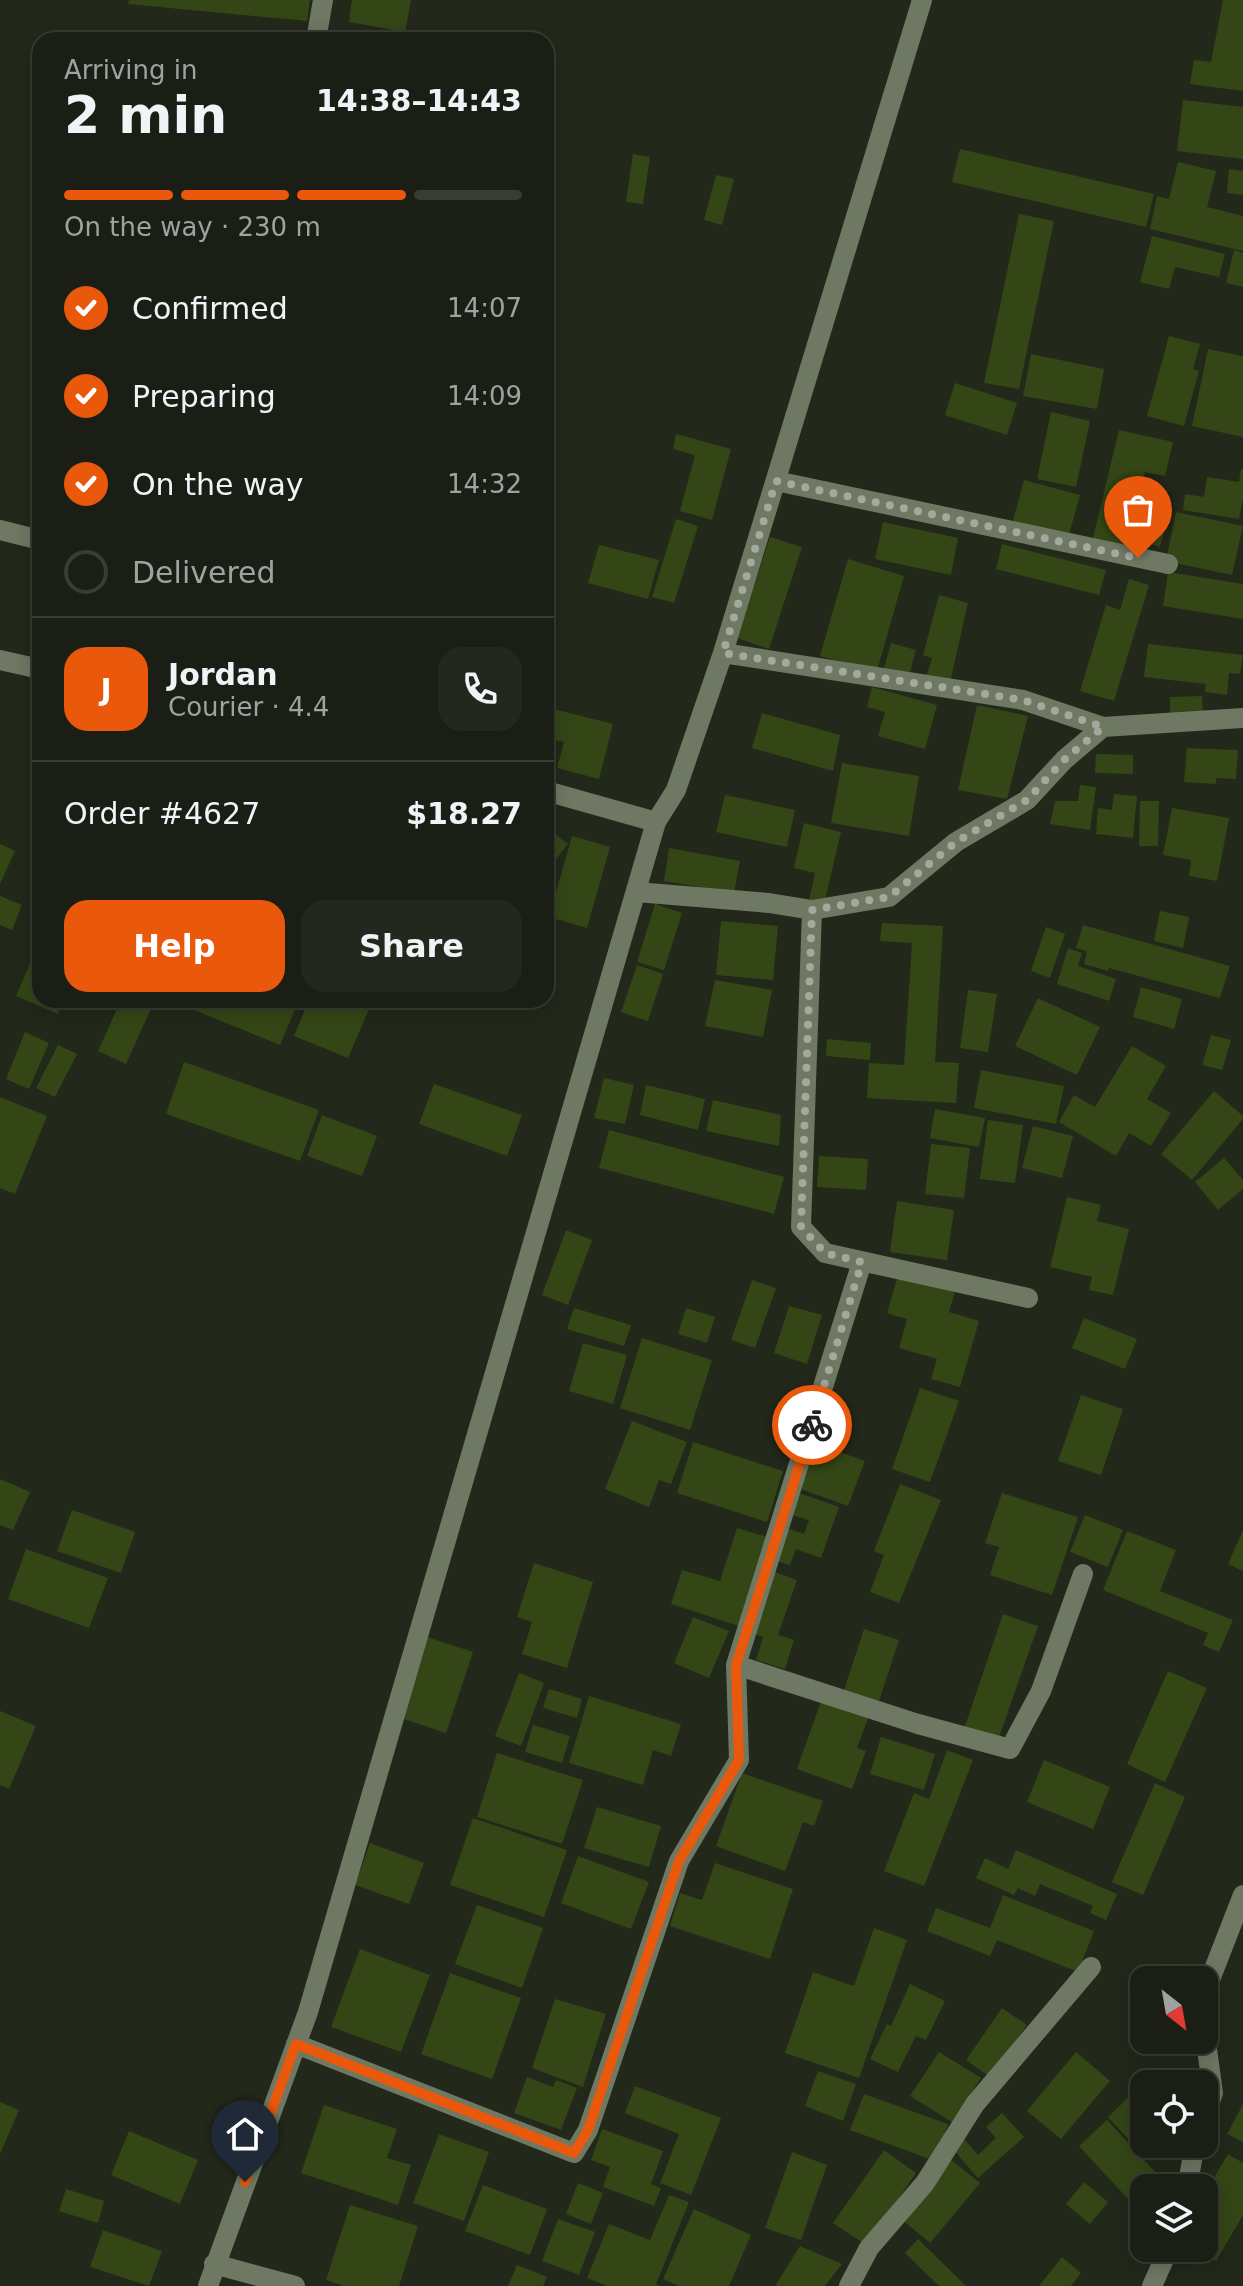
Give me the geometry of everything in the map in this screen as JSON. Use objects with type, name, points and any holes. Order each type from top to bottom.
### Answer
[{"type":"street","points":[[317,32],[323,0]]},
{"type":"street","points":[[208,2286],[312,1996],[656,822],[676,790],[723,653],[922,0]]},
{"type":"street","points":[[776,481],[1168,564]]},
{"type":"street","points":[[0,530],[32,538]]},
{"type":"street","points":[[723,653],[1023,700],[1103,727],[1243,718]]},
{"type":"street","points":[[0,660],[32,667]]},
{"type":"street","points":[[636,892],[769,903],[812,910],[889,897],[956,842],[1027,800],[1064,760],[1103,727]]},
{"type":"street","points":[[554,793],[656,822]]},
{"type":"street","points":[[812,910],[801,1227],[825,1253],[1028,1298]]},
{"type":"street","points":[[296,2044],[574,2153],[588,2130],[679,1861],[739,1760],[736,1665],[862,1262]]},
{"type":"street","points":[[736,1665],[918,1724],[1010,1749],[1041,1691],[1083,1574]]},
{"type":"street","points":[[1215,1966],[1243,1895]]},
{"type":"street","points":[[849,2286],[869,2248],[925,2183],[975,2104],[1091,1967]]},
{"type":"street","points":[[1152,2286],[1163,2262]]},
{"type":"street","points":[[214,2264],[295,2286]]},
{"type":"building","points":[[129,0],[310,0],[307,21],[128,4]]},
{"type":"building","points":[[352,0],[411,0],[405,32],[349,22]]},
{"type":"building","points":[[1223,0],[1243,0],[1243,91],[1190,84],[1194,60],[1211,62]]},
{"type":"building","points":[[1183,100],[1243,107],[1243,159],[1177,151]]},
{"type":"building","points":[[960,149],[1154,194],[1146,227],[952,182]]},
{"type":"building","points":[[633,154],[650,157],[643,204],[626,202]]},
{"type":"building","points":[[1178,162],[1216,171],[1207,207],[1243,216],[1243,251],[1150,229],[1157,196],[1169,199]]},
{"type":"building","points":[[1229,169],[1243,171],[1243,195],[1227,193]]},
{"type":"building","points":[[716,175],[734,179],[722,225],[704,220]]},
{"type":"building","points":[[1019,214],[1054,221],[1019,389],[984,383]]},
{"type":"building","points":[[1152,236],[1225,254],[1219,277],[1175,267],[1169,289],[1140,282]]},
{"type":"building","points":[[1234,250],[1243,253],[1243,287],[1226,283]]},
{"type":"building","points":[[1169,336],[1200,344],[1193,369],[1199,371],[1184,426],[1147,416]]},
{"type":"building","points":[[1208,349],[1243,356],[1243,437],[1192,426]]},
{"type":"building","points":[[1031,354],[1104,369],[1097,409],[1023,396]]},
{"type":"building","points":[[955,383],[1017,403],[1007,435],[945,415]]},
{"type":"building","points":[[1051,412],[1090,421],[1076,487],[1037,479]]},
{"type":"building","points":[[1119,430],[1173,442],[1165,476],[1145,472],[1127,549],[1092,542]]},
{"type":"building","points":[[676,434],[731,449],[712,520],[680,511],[695,455],[673,449]]},
{"type":"building","points":[[1241,469],[1243,498],[1239,519],[1183,510],[1185,494],[1204,497],[1207,477],[1239,482]]},
{"type":"building","points":[[1024,480],[1080,495],[1068,538],[1012,524]]},
{"type":"building","points":[[1156,502],[1171,507],[1160,547],[1144,542]]},
{"type":"building","points":[[1176,512],[1243,526],[1232,575],[1166,561]]},
{"type":"building","points":[[676,519],[698,526],[674,603],[652,597]]},
{"type":"building","points":[[883,522],[958,538],[951,575],[875,559]]},
{"type":"building","points":[[770,537],[802,547],[769,649],[737,638]]},
{"type":"building","points":[[1002,544],[1106,570],[1099,595],[996,569]]},
{"type":"building","points":[[599,545],[659,560],[648,599],[588,583]]},
{"type":"building","points":[[848,559],[904,576],[877,671],[820,656]]},
{"type":"building","points":[[1168,572],[1243,584],[1243,619],[1163,606]]},
{"type":"building","points":[[1129,579],[1149,585],[1114,701],[1080,691],[1106,605],[1120,610]]},
{"type":"building","points":[[939,595],[968,603],[949,687],[925,681],[932,658],[923,655]]},
{"type":"building","points":[[891,643],[916,650],[908,679],[883,672]]},
{"type":"building","points":[[1148,644],[1243,655],[1240,674],[1229,673],[1227,695],[1205,692],[1206,684],[1144,677]]},
{"type":"building","points":[[872,687],[937,705],[925,749],[878,736],[885,712],[867,707]]},
{"type":"building","points":[[1202,696],[1203,715],[1170,716],[1170,697]]},
{"type":"building","points":[[977,705],[1028,716],[1007,799],[958,790]]},
{"type":"building","points":[[554,709],[613,724],[599,779],[557,768],[564,742],[554,740]]},
{"type":"building","points":[[762,713],[840,735],[833,771],[752,748]]},
{"type":"building","points":[[1187,748],[1238,750],[1236,779],[1216,778],[1216,784],[1184,782]]},
{"type":"building","points":[[1096,754],[1133,755],[1133,774],[1095,773]]},
{"type":"building","points":[[842,763],[919,776],[909,836],[831,823]]},
{"type":"building","points":[[1080,785],[1096,787],[1090,830],[1050,824],[1055,801],[1078,801]]},
{"type":"building","points":[[1114,794],[1137,796],[1133,838],[1096,834],[1098,808],[1112,810]]},
{"type":"building","points":[[725,795],[795,810],[787,847],[716,832]]},
{"type":"building","points":[[1140,801],[1159,801],[1158,846],[1139,846]]},
{"type":"building","points":[[1172,808],[1229,818],[1217,881],[1189,876],[1191,860],[1163,855]]},
{"type":"building","points":[[804,823],[841,832],[824,904],[809,901],[815,873],[794,868]]},
{"type":"building","points":[[554,833],[568,844],[554,862]]},
{"type":"building","points":[[572,836],[610,847],[587,928],[554,918],[554,899]]},
{"type":"building","points":[[0,844],[15,851],[0,884]]},
{"type":"building","points":[[669,848],[740,861],[734,893],[664,881]]},
{"type":"building","points":[[0,896],[22,905],[12,930],[0,925]]},
{"type":"building","points":[[655,904],[682,913],[664,970],[637,962]]},
{"type":"building","points":[[1160,911],[1189,917],[1183,948],[1154,941]]},
{"type":"building","points":[[721,921],[778,926],[773,980],[716,975]]},
{"type":"building","points":[[882,923],[943,926],[935,1062],[959,1063],[956,1103],[867,1098],[869,1063],[904,1065],[912,943],[880,941]]},
{"type":"building","points":[[1083,925],[1230,966],[1220,998],[1084,964],[1087,951],[1076,948]]},
{"type":"building","points":[[1046,927],[1065,934],[1050,978],[1031,971]]},
{"type":"building","points":[[1068,948],[1082,953],[1078,966],[1116,979],[1109,1001],[1057,984]]},
{"type":"building","points":[[32,959],[32,1003],[16,996]]},
{"type":"building","points":[[637,965],[663,974],[648,1021],[621,1012]]},
{"type":"building","points":[[715,980],[772,990],[763,1037],[705,1026]]},
{"type":"building","points":[[1141,987],[1182,999],[1174,1029],[1133,1017]]},
{"type":"building","points":[[968,990],[997,994],[988,1052],[960,1048]]},
{"type":"building","points":[[1038,998],[1100,1027],[1077,1075],[1015,1046]]},
{"type":"building","points":[[44,1008],[61,1008],[58,1014]]},
{"type":"building","points":[[117,1008],[151,1008],[126,1064],[98,1051]]},
{"type":"building","points":[[189,1008],[296,1008],[280,1045]]},
{"type":"building","points":[[306,1008],[370,1008],[348,1058],[294,1036]]},
{"type":"building","points":[[25,1032],[49,1043],[29,1089],[6,1079]]},
{"type":"building","points":[[1211,1035],[1231,1040],[1222,1070],[1202,1065]]},
{"type":"building","points":[[827,1039],[871,1043],[870,1060],[826,1056]]},
{"type":"building","points":[[58,1045],[77,1054],[55,1097],[36,1088]]},
{"type":"building","points":[[1132,1046],[1166,1066],[1147,1099],[1171,1113],[1151,1146],[1129,1133],[1116,1156],[1059,1122],[1074,1095],[1095,1107]]},
{"type":"building","points":[[184,1062],[319,1110],[300,1161],[166,1114]]},
{"type":"building","points":[[981,1070],[1064,1086],[1056,1124],[974,1108]]},
{"type":"building","points":[[604,1078],[634,1085],[625,1124],[594,1118]]},
{"type":"building","points":[[434,1084],[522,1115],[507,1156],[419,1124]]},
{"type":"building","points":[[646,1085],[705,1099],[698,1130],[640,1115]]},
{"type":"building","points":[[1214,1091],[1243,1119],[1192,1180],[1161,1154]]},
{"type":"building","points":[[0,1097],[47,1116],[15,1194],[0,1188]]},
{"type":"building","points":[[713,1100],[781,1115],[779,1146],[706,1131]]},
{"type":"building","points":[[935,1109],[985,1118],[979,1147],[930,1138]]},
{"type":"building","points":[[322,1115],[377,1136],[362,1176],[307,1156]]},
{"type":"building","points":[[988,1120],[1023,1125],[1015,1183],[980,1179]]},
{"type":"building","points":[[1033,1126],[1073,1136],[1062,1178],[1022,1168]]},
{"type":"building","points":[[609,1130],[784,1177],[774,1214],[599,1168]]},
{"type":"building","points":[[931,1144],[970,1148],[964,1198],[925,1194]]},
{"type":"building","points":[[819,1156],[868,1159],[866,1190],[817,1187]]},
{"type":"building","points":[[1224,1158],[1243,1180],[1243,1189],[1218,1210],[1195,1182]]},
{"type":"building","points":[[1067,1197],[1101,1205],[1097,1221],[1129,1229],[1113,1295],[1089,1290],[1092,1277],[1050,1267]]},
{"type":"building","points":[[897,1201],[954,1210],[947,1260],[890,1252]]},
{"type":"building","points":[[566,1230],[592,1240],[568,1305],[542,1295]]},
{"type":"building","points":[[899,1272],[956,1288],[949,1312],[979,1321],[960,1387],[931,1379],[937,1359],[899,1348],[907,1319],[887,1313]]},
{"type":"building","points":[[752,1280],[776,1288],[755,1348],[731,1340]]},
{"type":"building","points":[[789,1306],[822,1315],[807,1364],[774,1353]]},
{"type":"building","points":[[574,1308],[631,1325],[624,1346],[567,1329]]},
{"type":"building","points":[[686,1308],[715,1317],[707,1343],[678,1334]]},
{"type":"building","points":[[1084,1318],[1137,1339],[1125,1369],[1072,1348]]},
{"type":"building","points":[[642,1338],[712,1360],[690,1430],[620,1408]]},
{"type":"building","points":[[583,1343],[627,1355],[613,1404],[569,1391]]},
{"type":"building","points":[[920,1388],[959,1401],[930,1482],[892,1469]]},
{"type":"building","points":[[1081,1395],[1123,1409],[1101,1475],[1058,1461]]},
{"type":"building","points":[[632,1421],[687,1442],[671,1484],[659,1480],[649,1507],[605,1489]]},
{"type":"building","points":[[693,1442],[783,1471],[767,1522],[677,1493]]},
{"type":"building","points":[[815,1443],[865,1461],[848,1506],[798,1488]]},
{"type":"building","points":[[0,1479],[30,1492],[13,1530],[0,1525]]},
{"type":"building","points":[[900,1484],[941,1500],[899,1603],[870,1592],[884,1555],[874,1551]]},
{"type":"building","points":[[796,1492],[839,1507],[821,1558],[796,1549],[790,1565],[776,1561],[787,1528],[804,1534],[809,1520],[789,1514]]},
{"type":"building","points":[[1002,1493],[1078,1517],[1052,1595],[990,1575],[999,1547],[985,1543]]},
{"type":"building","points":[[72,1510],[135,1532],[121,1573],[57,1551]]},
{"type":"building","points":[[1085,1515],[1123,1530],[1108,1567],[1070,1552]]},
{"type":"building","points":[[737,1528],[767,1537],[739,1626],[671,1604],[682,1570],[720,1581]]},
{"type":"building","points":[[1243,1530],[1243,1571],[1228,1564]]},
{"type":"building","points":[[1127,1531],[1176,1550],[1160,1591],[1233,1620],[1219,1652],[1203,1645],[1208,1633],[1103,1590]]},
{"type":"building","points":[[26,1549],[108,1578],[89,1628],[8,1599]]},
{"type":"building","points":[[534,1563],[593,1582],[567,1668],[522,1654],[532,1622],[517,1617]]},
{"type":"building","points":[[775,1572],[797,1580],[778,1635],[794,1640],[785,1669],[756,1660],[763,1637],[754,1634]]},
{"type":"building","points":[[1003,1614],[1038,1626],[997,1743],[963,1732]]},
{"type":"building","points":[[693,1617],[729,1631],[709,1678],[674,1663]]},
{"type":"building","points":[[864,1629],[899,1640],[879,1701],[844,1690]]},
{"type":"building","points":[[427,1637],[473,1652],[446,1733],[401,1718]]},
{"type":"building","points":[[1168,1671],[1207,1688],[1165,1782],[1127,1764]]},
{"type":"building","points":[[519,1673],[544,1683],[521,1746],[495,1736]]},
{"type":"building","points":[[549,1689],[582,1699],[577,1718],[543,1708]]},
{"type":"building","points":[[589,1696],[681,1724],[671,1756],[653,1750],[643,1785],[569,1763]]},
{"type":"building","points":[[821,1701],[868,1718],[857,1748],[866,1751],[852,1789],[797,1769]]},
{"type":"building","points":[[0,1711],[36,1726],[9,1789],[0,1785]]},
{"type":"building","points":[[533,1725],[570,1736],[562,1763],[525,1752]]},
{"type":"building","points":[[881,1737],[935,1754],[924,1790],[870,1774]]},
{"type":"building","points":[[947,1750],[973,1760],[924,1886],[884,1871],[914,1793],[929,1799]]},
{"type":"building","points":[[497,1753],[583,1780],[562,1844],[477,1817]]},
{"type":"building","points":[[1044,1760],[1110,1787],[1093,1829],[1027,1802]]},
{"type":"building","points":[[742,1773],[823,1801],[814,1826],[803,1822],[785,1871],[716,1846]]},
{"type":"building","points":[[1155,1783],[1185,1797],[1143,1895],[1112,1882]]},
{"type":"building","points":[[597,1807],[661,1826],[649,1867],[584,1848]]},
{"type":"building","points":[[473,1818],[567,1850],[544,1917],[450,1885]]},
{"type":"building","points":[[370,1843],[424,1863],[409,1904],[355,1885]]},
{"type":"building","points":[[1016,1850],[1117,1894],[1106,1920],[1090,1913],[1093,1906],[1040,1884],[1035,1896],[1018,1888],[1014,1895],[976,1878],[985,1858],[1008,1869]]},
{"type":"building","points":[[578,1856],[649,1882],[631,1929],[561,1903]]},
{"type":"building","points":[[715,1863],[793,1889],[770,1959],[670,1926],[680,1893],[702,1900]]},
{"type":"building","points":[[1003,1895],[1094,1931],[1078,1972],[997,1940],[990,1956],[927,1931],[936,1908],[990,1928]]},
{"type":"building","points":[[477,1905],[543,1928],[522,1988],[455,1964]]},
{"type":"building","points":[[874,1928],[907,1940],[859,2078],[785,2053],[813,1972],[854,1986]]},
{"type":"building","points":[[360,1949],[430,1975],[401,2052],[331,2027]]},
{"type":"building","points":[[450,1973],[521,1998],[492,2079],[421,2054]]},
{"type":"building","points":[[910,1984],[945,2001],[926,2040],[916,2036],[898,2072],[870,2059],[887,2024],[891,2026]]},
{"type":"building","points":[[555,1999],[606,2014],[583,2087],[532,2068]]},
{"type":"building","points":[[1002,2008],[1027,2025],[990,2077],[966,2060]]},
{"type":"building","points":[[939,2052],[981,2078],[952,2122],[910,2096]]},
{"type":"building","points":[[1076,2052],[1110,2081],[1061,2139],[1027,2111]]},
{"type":"building","points":[[818,2071],[856,2084],[843,2121],[805,2106]]},
{"type":"building","points":[[527,2077],[553,2087],[556,2080],[577,2088],[561,2130],[514,2113]]},
{"type":"building","points":[[635,2086],[721,2118],[691,2195],[660,2183],[679,2134],[625,2113]]},
{"type":"building","points":[[864,2094],[948,2124],[935,2161],[850,2130]]},
{"type":"building","points":[[1130,2096],[1130,2141],[1108,2117]]},
{"type":"building","points":[[0,2102],[19,2110],[0,2154]]},
{"type":"building","points":[[1243,2104],[1243,2142],[1227,2134]]},
{"type":"building","points":[[324,2105],[397,2129],[387,2158],[411,2165],[398,2205],[301,2173]]},
{"type":"building","points":[[1002,2113],[1024,2137],[978,2178],[952,2148],[963,2138],[978,2155],[996,2138],[986,2127]]},
{"type":"building","points":[[1107,2120],[1130,2145],[1130,2158],[1142,2158],[1157,2174],[1130,2174],[1129,2200],[1079,2146]]},
{"type":"building","points":[[602,2129],[663,2151],[651,2184],[661,2188],[654,2206],[603,2187],[610,2167],[591,2160]]},
{"type":"building","points":[[129,2131],[198,2160],[180,2204],[111,2175]]},
{"type":"building","points":[[439,2134],[489,2152],[464,2221],[413,2203]]},
{"type":"building","points":[[884,2150],[916,2173],[866,2245],[833,2223]]},
{"type":"building","points":[[792,2152],[827,2165],[801,2240],[765,2228]]},
{"type":"building","points":[[1228,2154],[1243,2163],[1243,2215],[1218,2258],[1218,2174]]},
{"type":"building","points":[[950,2159],[980,2183],[930,2243],[900,2218]]},
{"type":"building","points":[[1084,2182],[1108,2202],[1090,2224],[1066,2204]]},
{"type":"building","points":[[578,2183],[603,2193],[591,2224],[566,2214]]},
{"type":"building","points":[[483,2185],[547,2209],[530,2255],[465,2231]]},
{"type":"building","points":[[66,2189],[104,2201],[98,2223],[59,2211]]},
{"type":"building","points":[[669,2195],[689,2202],[656,2284],[661,2286],[607,2286],[587,2278],[609,2224],[650,2240]]},
{"type":"building","points":[[350,2205],[418,2226],[399,2286],[344,2286],[326,2280]]},
{"type":"building","points":[[694,2209],[751,2235],[729,2286],[679,2286],[663,2279]]},
{"type":"building","points":[[558,2219],[595,2232],[579,2275],[542,2261]]},
{"type":"building","points":[[103,2230],[162,2251],[149,2286],[90,2267]]},
{"type":"building","points":[[918,2239],[966,2286],[939,2286],[905,2253]]},
{"type":"building","points":[[800,2246],[842,2264],[825,2286],[775,2286]]},
{"type":"building","points":[[1062,2257],[1081,2273],[1071,2286],[1039,2286]]},
{"type":"building","points":[[517,2265],[547,2277],[543,2286],[508,2286]]},
{"type":"way so far","points":[[812,1425],[862,1262],[825,1253],[801,1227],[812,910],[889,897],[956,842],[1027,800],[1064,760],[1103,727],[1023,700],[723,653],[776,481],[1138,558]]},
{"type":"route","points":[[245,2182],[296,2044],[574,2153],[588,2130],[679,1861],[739,1760],[736,1665],[812,1425]]}]
